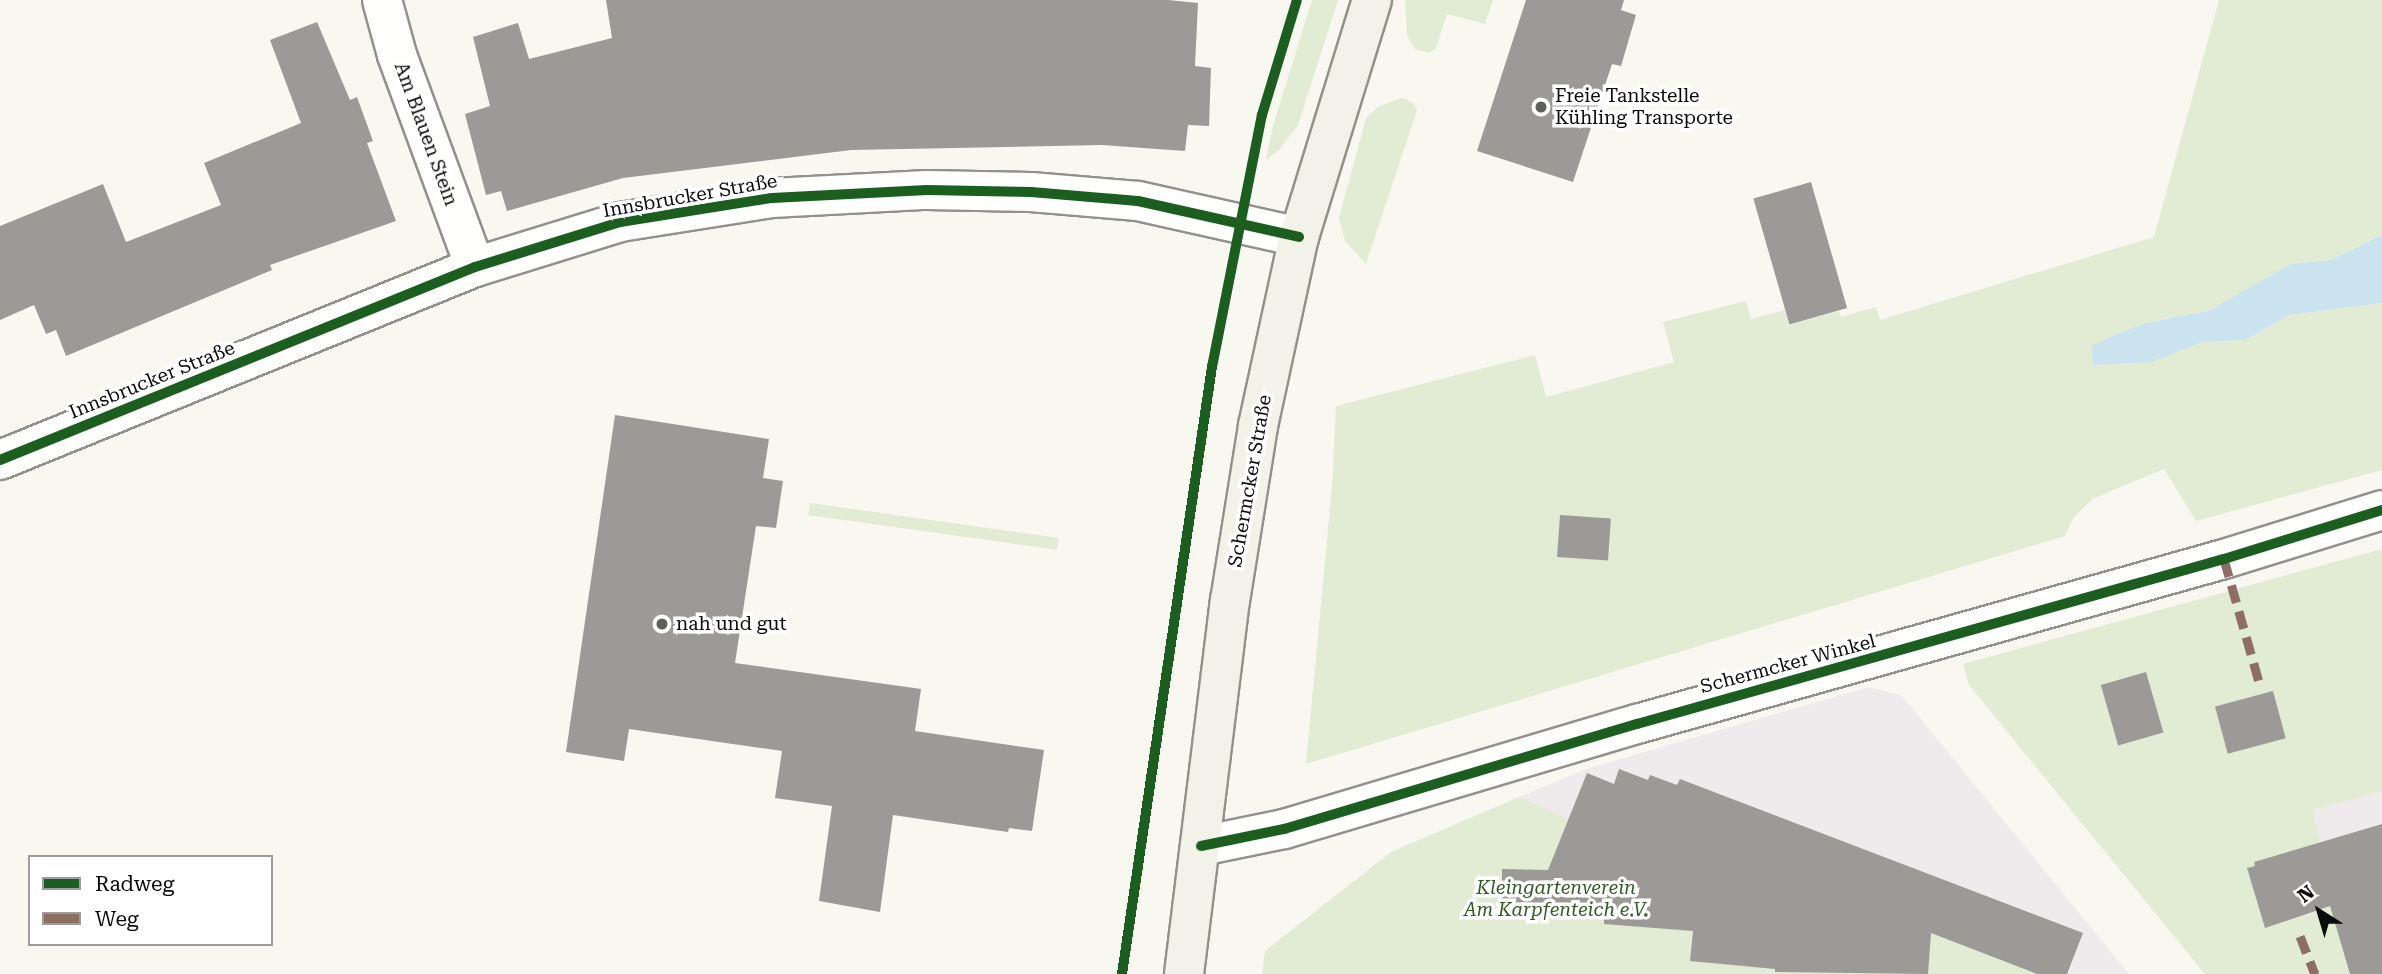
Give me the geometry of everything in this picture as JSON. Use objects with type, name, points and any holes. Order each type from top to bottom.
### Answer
[{"type":"main road","name":"Schermcker Straße","points":[[1184,974],[1230,601],[1258,426],[1299,237],[1372,0]]},
{"type":"street","name":"Am Blauen Stein","points":[[382,0],[397,55],[475,267]]},
{"type":"street","name":"Innsbrucker Straße","points":[[0,460],[475,267],[620,222],[772,198],[927,190],[1031,192],[1138,201],[1299,237]]},
{"type":"street","name":"Schermcker Winkel","points":[[1201,846],[1284,829],[1637,724],[2211,563],[2382,510]]},
{"type":"shaded area","points":[[1869,687],[1902,696],[2129,974],[2037,974],[1662,829],[1599,834],[1519,797],[1586,769]]},
{"type":"shaded area","points":[[2382,791],[2382,974],[2348,966],[2313,810]]},
{"type":"green space","points":[[1312,0],[1338,0],[1298,125],[1280,149],[1266,160],[1273,126]]},
{"type":"green space","points":[[1405,0],[1493,0],[1485,24],[1447,14],[1436,48],[1429,53],[1415,49],[1407,36]]},
{"type":"green space","points":[[2219,0],[2382,0],[2382,235],[2330,260],[2290,264],[2208,311],[2145,323],[2092,346],[2152,362],[2203,342],[2245,340],[2289,315],[2382,303],[2382,470],[2196,521],[2164,469],[2092,499],[2074,517],[2065,536],[1306,764],[1332,487],[1336,406],[1535,355],[1546,397],[1674,362],[1663,322],[1746,301],[1751,319],[1785,310],[1789,325],[1839,311],[1841,317],[1876,307],[1880,320],[2154,237]]},
{"type":"green space","points":[[1401,98],[1412,102],[1417,110],[1366,264],[1345,241],[1339,218],[1366,118],[1378,107]]},
{"type":"green space","points":[[810,503],[1059,538],[1057,550],[808,515]]},
{"type":"green space","points":[[2382,549],[2382,791],[2313,810],[2350,974],[2205,974],[1969,685],[1963,664]]},
{"type":"green space","name":"Kleingartenverein Am Karpfenteich e.V.","points":[[1519,797],[1599,833],[1662,829],[2037,974],[1262,974],[1265,951],[1391,852]]},
{"type":"water","points":[[2382,235],[2382,303],[2289,315],[2245,340],[2203,342],[2152,362],[2093,365],[2092,346],[2106,339],[2145,323],[2208,311],[2290,264],[2330,260]]},
{"type":"building","points":[[606,0],[1168,0],[1198,3],[1195,66],[1211,68],[1209,126],[1188,125],[1185,151],[1102,145],[851,150],[623,178],[507,211],[501,191],[486,195],[465,114],[490,106],[473,37],[518,23],[529,59],[612,38]]},
{"type":"building","points":[[1526,0],[1624,0],[1621,10],[1636,15],[1621,66],[1612,64],[1573,182],[1477,151]]},
{"type":"building","points":[[317,22],[350,100],[357,97],[373,141],[367,143],[396,221],[270,265],[272,270],[66,356],[56,330],[46,334],[34,305],[0,320],[0,226],[103,184],[126,242],[221,205],[204,163],[301,123],[270,40]]},
{"type":"building","points":[[1811,182],[1847,308],[1789,324],[1753,199]]},
{"type":"building","points":[[615,415],[769,439],[763,478],[783,481],[776,528],[756,526],[735,663],[921,689],[915,731],[1044,750],[1032,831],[1009,828],[1008,832],[893,815],[880,912],[819,901],[832,806],[775,798],[782,751],[629,729],[624,761],[566,752]]},
{"type":"building","points":[[1560,515],[1611,519],[1608,560],[1557,557]]},
{"type":"building","points":[[2146,672],[2163,733],[2118,746],[2101,685]]},
{"type":"building","points":[[2273,691],[2286,738],[2228,754],[2215,707]]},
{"type":"building","points":[[1619,769],[1648,780],[1650,775],[1677,785],[1680,779],[2083,933],[2067,974],[2037,974],[1931,933],[1928,974],[1775,972],[1775,969],[1690,961],[1693,931],[1604,924],[1604,918],[1502,915],[1502,869],[1548,870],[1587,773],[1614,784]]},
{"type":"building","points":[[2382,824],[2382,974],[2350,974],[2330,906],[2265,928],[2247,868],[2255,866],[2254,862]]},
{"type":"marked path","points":[[2224,559],[2261,689]]},
{"type":"marked path","points":[[2300,936],[2315,974]]},
{"type":"cycle path","points":[[1122,974],[1212,367],[1262,115],[1297,0]]},
{"type":"cycle path","points":[[0,460],[475,267],[620,222],[772,198],[927,190],[1031,192],[1138,201],[1299,237]]},
{"type":"cycle path","points":[[1201,846],[1284,829],[1637,724],[2224,559],[2382,510]]},
{"type":"place","name":"Freie Tankstelle Kühling Transporte","points":[[1541,107]]},
{"type":"place","name":"nah und gut","points":[[662,624]]}]
